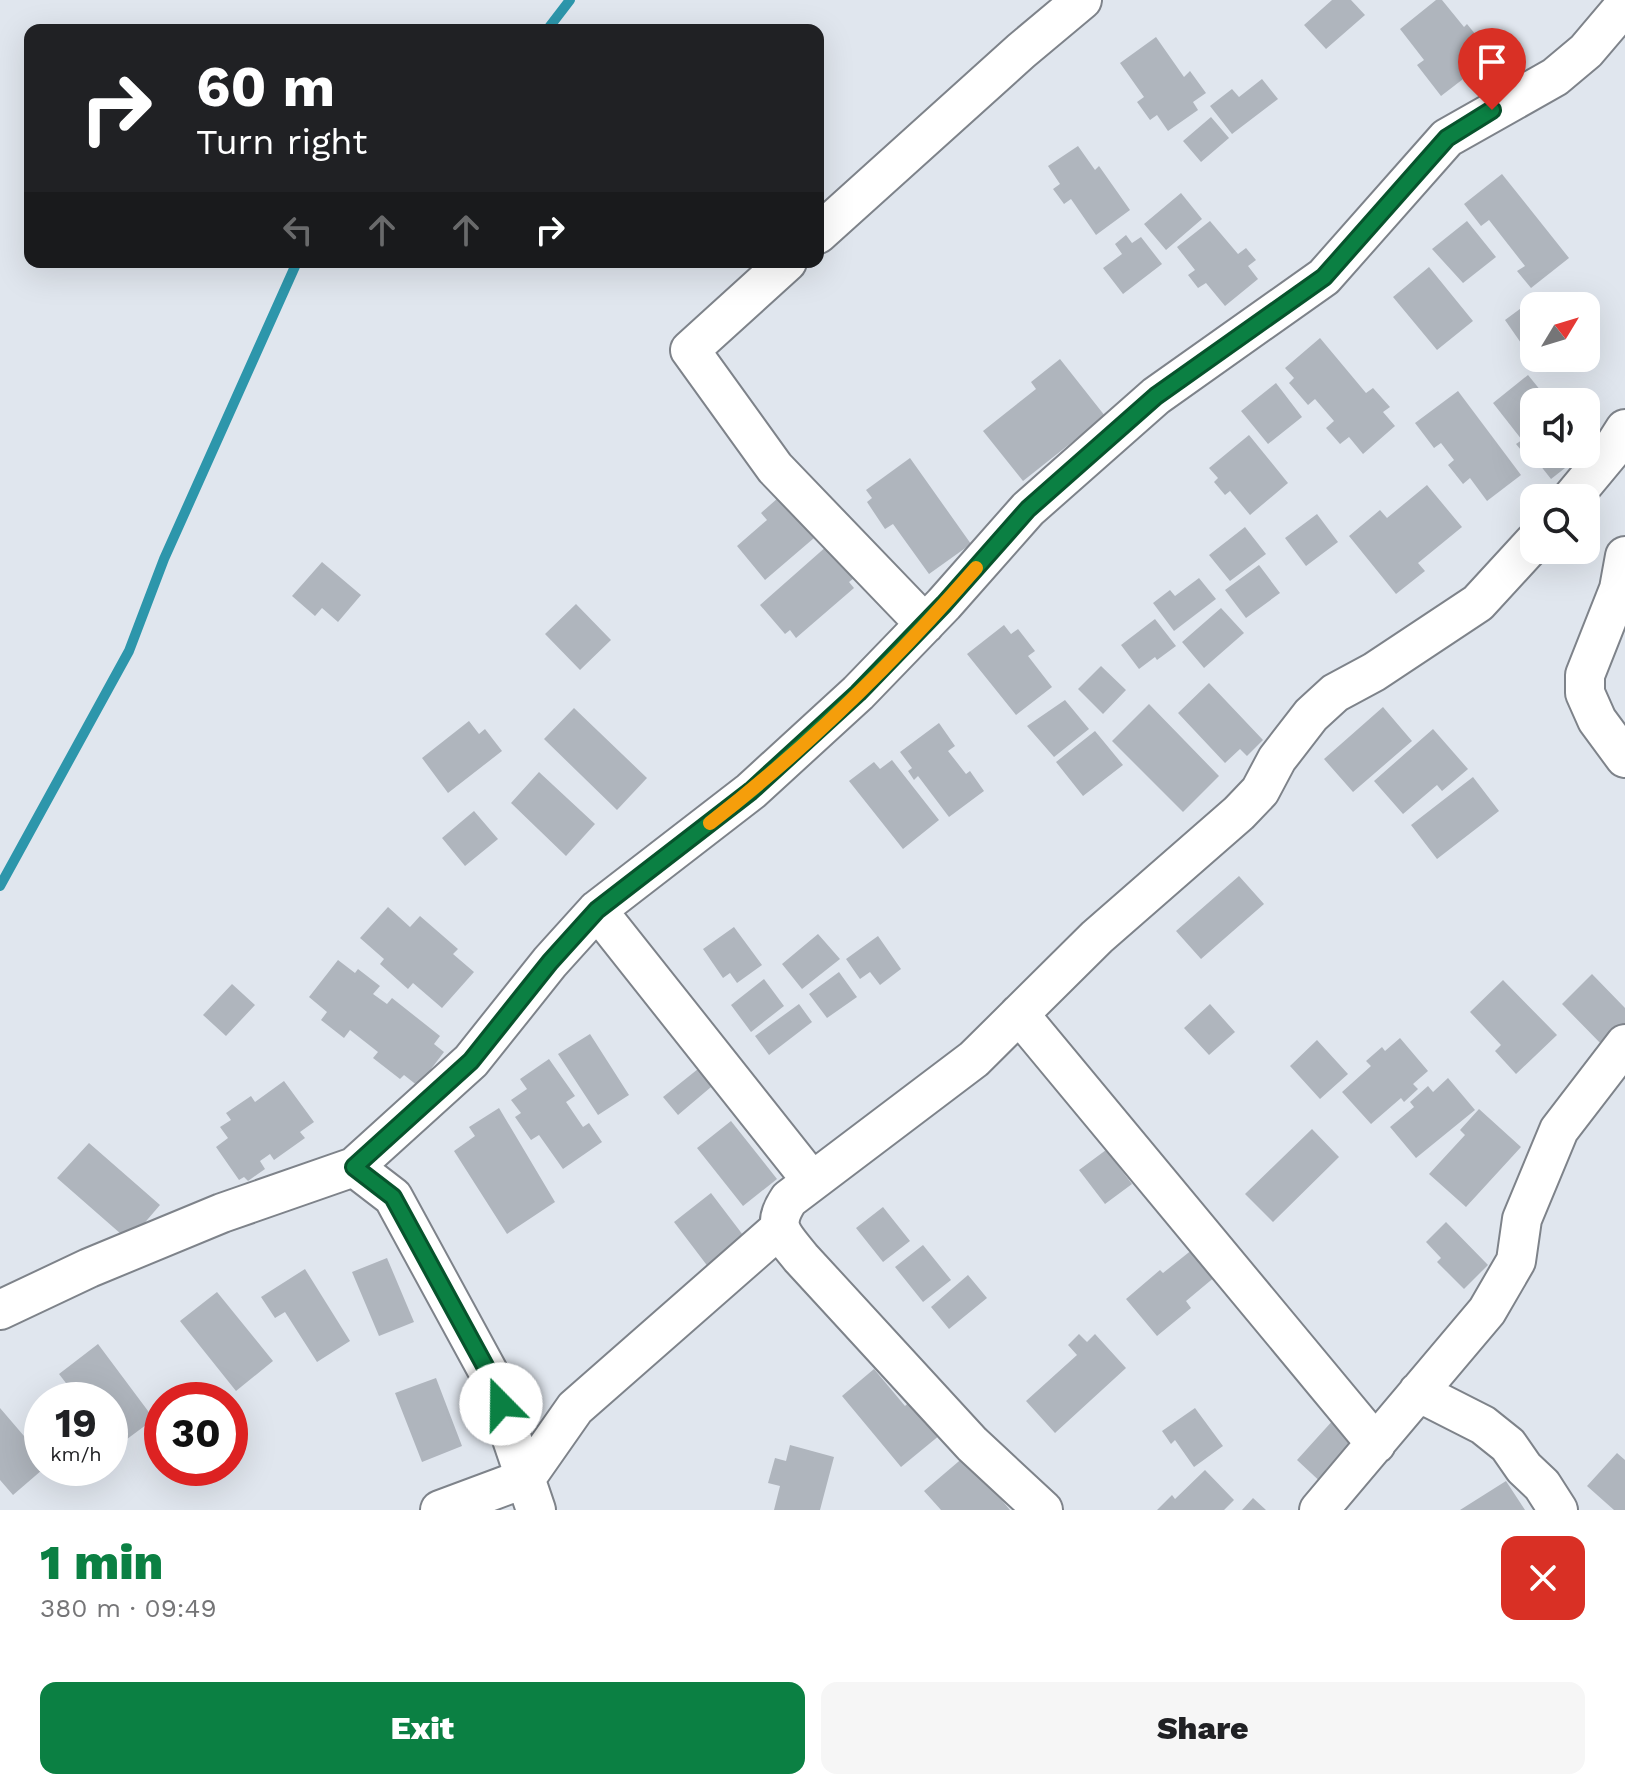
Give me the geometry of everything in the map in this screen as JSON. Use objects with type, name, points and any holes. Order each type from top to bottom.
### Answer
[{"type":"street","points":[[824,229],[1082,0]]},
{"type":"street","points":[[0,1310],[89,1268],[222,1213],[354,1167],[471,1061],[550,962],[597,910],[751,791],[858,693],[1028,509],[1156,396],[1324,277],[1447,138],[1555,77],[1586,51],[1625,5]]},
{"type":"street","points":[[780,268],[690,350],[775,468],[925,624]]},
{"type":"street","points":[[1584,484],[1625,429]]},
{"type":"street","points":[[1625,556],[1619,589],[1585,675],[1585,693],[1597,720],[1625,758]]},
{"type":"street","points":[[1043,1510],[972,1444],[801,1258],[779,1229],[780,1213],[789,1199],[974,1059],[1097,937],[1239,813],[1260,791],[1277,759],[1311,715],[1335,693],[1374,672],[1478,603],[1520,557]]},
{"type":"street","points":[[597,910],[812,1181]]},
{"type":"street","points":[[1019,1014],[1376,1444]]},
{"type":"street","points":[[1319,1510],[1487,1311],[1516,1261],[1522,1219],[1559,1130],[1625,1044]]},
{"type":"street","points":[[354,1167],[393,1197],[491,1377],[531,1494]]},
{"type":"street","points":[[531,1494],[575,1408],[779,1229]]},
{"type":"street","points":[[1418,1392],[1483,1425],[1508,1445],[1524,1468],[1542,1485],[1558,1510]]},
{"type":"street","points":[[440,1510],[531,1494]]},
{"type":"building","points":[[1332,0],[1351,0],[1365,15],[1326,49],[1304,25]]},
{"type":"building","points":[[1436,0],[1442,0],[1464,27],[1467,24],[1493,56],[1441,96],[1417,65],[1424,60],[1400,29]]},
{"type":"building","points":[[1156,37],[1184,77],[1190,71],[1206,93],[1193,102],[1198,110],[1168,131],[1157,115],[1150,120],[1137,102],[1144,97],[1120,63]]},
{"type":"building","points":[[1262,79],[1278,99],[1232,134],[1210,106],[1232,89],[1239,97]]},
{"type":"building","points":[[1211,117],[1229,138],[1201,162],[1183,141]]},
{"type":"building","points":[[1078,146],[1095,170],[1099,166],[1130,210],[1096,235],[1071,199],[1064,204],[1053,189],[1060,184],[1048,166]]},
{"type":"building","points":[[1502,174],[1569,258],[1531,288],[1517,271],[1525,266],[1489,220],[1481,226],[1464,204]]},
{"type":"building","points":[[1181,193],[1202,219],[1166,250],[1144,224]]},
{"type":"building","points":[[1210,221],[1238,254],[1246,248],[1256,260],[1248,266],[1258,279],[1225,306],[1206,283],[1198,288],[1188,275],[1195,270],[1177,247]]},
{"type":"building","points":[[1467,221],[1496,257],[1463,283],[1432,249]]},
{"type":"building","points":[[1126,235],[1132,243],[1141,237],[1162,264],[1123,294],[1103,268],[1122,254],[1115,244]]},
{"type":"building","points":[[1429,267],[1473,321],[1437,350],[1393,297]]},
{"type":"building","points":[[1520,309],[1520,342],[1505,320]]},
{"type":"building","points":[[1320,338],[1366,393],[1373,388],[1390,407],[1383,412],[1395,426],[1363,454],[1349,437],[1340,444],[1326,428],[1334,421],[1315,399],[1308,405],[1289,383],[1294,378],[1285,368]]},
{"type":"building","points":[[1060,359],[1105,416],[1023,481],[983,431],[1036,389],[1031,382]]},
{"type":"building","points":[[1528,375],[1539,388],[1520,388],[1520,437],[1493,403]]},
{"type":"building","points":[[1276,383],[1302,417],[1268,444],[1241,411]]},
{"type":"building","points":[[1458,391],[1521,475],[1487,501],[1470,478],[1463,484],[1448,465],[1454,460],[1441,443],[1434,448],[1415,423]]},
{"type":"building","points":[[1249,435],[1288,483],[1250,515],[1230,491],[1225,495],[1214,482],[1218,478],[1209,468]]},
{"type":"building","points":[[910,458],[971,544],[929,574],[893,524],[885,529],[867,502],[872,498],[866,490]]},
{"type":"building","points":[[1542,468],[1565,468],[1551,479]]},
{"type":"building","points":[[1427,485],[1462,527],[1418,563],[1425,571],[1396,594],[1349,536],[1380,510],[1387,518]]},
{"type":"building","points":[[778,498],[790,512],[798,505],[821,532],[765,580],[737,546],[767,520],[761,513]]},
{"type":"building","points":[[1317,514],[1338,542],[1306,566],[1285,538]]},
{"type":"building","points":[[1245,527],[1266,554],[1230,581],[1209,555]]},
{"type":"building","points":[[836,538],[864,570],[849,582],[854,588],[796,638],[790,630],[785,634],[760,605]]},
{"type":"building","points":[[322,562],[361,595],[338,622],[322,608],[315,616],[292,596]]},
{"type":"building","points":[[1259,565],[1280,593],[1246,618],[1225,590]]},
{"type":"building","points":[[1199,578],[1216,599],[1174,631],[1153,603],[1170,590],[1175,596]]},
{"type":"building","points":[[576,604],[611,640],[580,670],[545,634]]},
{"type":"building","points":[[1221,608],[1244,633],[1204,668],[1182,642]]},
{"type":"building","points":[[1155,619],[1176,646],[1139,669],[1121,645]]},
{"type":"building","points":[[1004,625],[1011,634],[1018,629],[1035,651],[1028,656],[1052,687],[1016,715],[967,654]]},
{"type":"building","points":[[1101,666],[1126,690],[1103,714],[1078,689]]},
{"type":"building","points":[[1209,683],[1263,740],[1247,756],[1240,749],[1225,763],[1178,713]]},
{"type":"building","points":[[1065,700],[1089,729],[1054,757],[1027,726]]},
{"type":"building","points":[[1149,704],[1219,776],[1183,812],[1112,741]]},
{"type":"building","points":[[1383,707],[1412,741],[1353,792],[1324,759]]},
{"type":"building","points":[[574,708],[647,778],[617,810],[544,739]]},
{"type":"building","points":[[469,721],[479,734],[485,729],[502,751],[448,793],[422,758]]},
{"type":"building","points":[[939,723],[955,746],[948,751],[966,774],[970,771],[984,791],[949,817],[918,776],[914,780],[908,771],[912,768],[900,752]]},
{"type":"building","points":[[1433,729],[1468,769],[1442,791],[1437,785],[1403,814],[1374,781]]},
{"type":"building","points":[[1095,731],[1123,765],[1083,796],[1056,762]]},
{"type":"building","points":[[892,760],[939,820],[903,849],[849,781],[874,762],[880,769]]},
{"type":"building","points":[[539,772],[595,824],[566,856],[511,803]]},
{"type":"building","points":[[1473,777],[1499,811],[1437,859],[1411,825]]},
{"type":"building","points":[[474,811],[498,839],[465,866],[442,838]]},
{"type":"building","points":[[1239,876],[1264,904],[1201,959],[1176,931]]},
{"type":"building","points":[[388,907],[410,927],[420,916],[458,949],[453,954],[474,972],[442,1008],[413,983],[408,989],[380,964],[384,959],[360,938]]},
{"type":"building","points":[[734,927],[762,965],[737,983],[730,973],[723,978],[703,949]]},
{"type":"building","points":[[818,934],[840,959],[802,989],[782,964]]},
{"type":"building","points":[[878,936],[901,969],[880,985],[870,972],[860,979],[846,959]]},
{"type":"building","points":[[338,960],[355,973],[358,969],[380,986],[373,994],[387,1004],[392,998],[440,1036],[434,1044],[444,1052],[418,1086],[404,1075],[400,1079],[373,1058],[378,1052],[350,1030],[344,1038],[321,1020],[327,1012],[309,997]]},
{"type":"building","points":[[839,972],[857,997],[827,1018],[809,994]]},
{"type":"building","points":[[1592,974],[1625,1008],[1625,1031],[1607,1050],[1562,1004]]},
{"type":"building","points":[[764,979],[784,1006],[751,1032],[731,1005]]},
{"type":"building","points":[[1503,980],[1557,1035],[1516,1074],[1495,1051],[1501,1045],[1470,1012]]},
{"type":"building","points":[[232,984],[255,1005],[226,1036],[203,1015]]},
{"type":"building","points":[[799,1004],[812,1022],[769,1055],[755,1036]]},
{"type":"building","points":[[1210,1004],[1235,1032],[1209,1055],[1184,1028]]},
{"type":"building","points":[[590,1034],[629,1095],[598,1115],[558,1054]]},
{"type":"building","points":[[1400,1038],[1428,1071],[1413,1084],[1418,1089],[1404,1102],[1401,1098],[1371,1124],[1342,1092],[1371,1066],[1366,1061],[1382,1047],[1385,1051]]},
{"type":"building","points":[[1317,1040],[1348,1074],[1320,1099],[1290,1066]]},
{"type":"building","points":[[549,1059],[575,1096],[566,1102],[583,1127],[589,1123],[602,1142],[563,1169],[539,1135],[531,1140],[515,1117],[521,1113],[511,1100],[527,1089],[520,1079]]},
{"type":"building","points":[[698,1069],[711,1087],[678,1115],[663,1097]]},
{"type":"building","points":[[1448,1078],[1475,1110],[1416,1158],[1390,1127],[1414,1107],[1410,1102],[1428,1086],[1433,1092]]},
{"type":"building","points":[[284,1081],[314,1122],[300,1132],[305,1138],[274,1160],[270,1154],[260,1161],[265,1169],[248,1181],[244,1177],[239,1180],[216,1147],[228,1138],[220,1127],[231,1120],[226,1113],[251,1096],[255,1102]]},
{"type":"building","points":[[499,1108],[555,1202],[507,1234],[454,1151],[475,1136],[469,1127]]},
{"type":"building","points":[[1479,1109],[1521,1147],[1466,1207],[1429,1174],[1465,1135],[1460,1130]]},
{"type":"building","points":[[731,1121],[777,1179],[743,1206],[697,1148]]},
{"type":"building","points":[[1312,1129],[1339,1157],[1273,1222],[1245,1194]]},
{"type":"building","points":[[89,1143],[160,1205],[129,1241],[57,1178]]},
{"type":"building","points":[[1106,1150],[1132,1184],[1105,1204],[1079,1170]]},
{"type":"building","points":[[711,1193],[746,1239],[709,1268],[674,1222]]},
{"type":"building","points":[[883,1207],[910,1241],[883,1262],[856,1228]]},
{"type":"building","points":[[1446,1222],[1488,1265],[1464,1289],[1437,1262],[1441,1258],[1426,1242]]},
{"type":"building","points":[[923,1245],[951,1280],[923,1302],[895,1267]]},
{"type":"building","points":[[1193,1249],[1216,1276],[1186,1301],[1191,1308],[1157,1336],[1126,1299],[1160,1270],[1163,1273]]},
{"type":"building","points":[[387,1258],[414,1322],[379,1336],[352,1272]]},
{"type":"building","points":[[305,1269],[350,1341],[317,1362],[285,1312],[275,1318],[261,1297]]},
{"type":"building","points":[[968,1275],[987,1298],[949,1329],[931,1307]]},
{"type":"building","points":[[217,1292],[273,1361],[247,1382],[229,1382],[180,1321]]},
{"type":"building","points":[[1079,1334],[1087,1342],[1095,1334],[1126,1368],[1055,1433],[1026,1401],[1077,1355],[1068,1345]]},
{"type":"building","points":[[98,1344],[126,1382],[65,1382],[59,1374]]},
{"type":"building","points":[[874,1369],[905,1406],[911,1400],[940,1435],[901,1467],[842,1396]]},
{"type":"building","points":[[436,1378],[462,1446],[422,1462],[395,1393]]},
{"type":"building","points":[[128,1384],[144,1406],[144,1426],[128,1438]]},
{"type":"building","points":[[0,1408],[24,1436],[24,1486],[13,1495],[0,1480]]},
{"type":"building","points":[[1195,1408],[1223,1446],[1194,1467],[1175,1440],[1171,1444],[1162,1431]]},
{"type":"building","points":[[1335,1418],[1364,1444],[1326,1487],[1297,1460]]},
{"type":"building","points":[[790,1445],[834,1457],[820,1510],[774,1510],[780,1486],[768,1483],[775,1458],[786,1461]]},
{"type":"building","points":[[1617,1453],[1625,1460],[1625,1510],[1614,1510],[1587,1486]]},
{"type":"building","points":[[965,1456],[1010,1510],[941,1510],[924,1491]]},
{"type":"building","points":[[1205,1470],[1234,1500],[1224,1510],[1157,1510],[1172,1495],[1175,1499]]},
{"type":"building","points":[[1506,1481],[1525,1510],[1460,1510]]},
{"type":"building","points":[[1253,1498],[1266,1510],[1242,1510]]},
{"type":"waterway","points":[[552,24],[570,0]]},
{"type":"waterway","points":[[0,886],[129,651],[164,559],[294,268]]},
{"type":"slow traffic","points":[[710,823],[751,791],[858,693],[976,568]]},
{"type":"route","points":[[501,1404],[491,1377],[393,1197],[354,1167],[471,1061],[550,962],[597,910],[751,791],[858,693],[944,604],[1028,509],[1156,396],[1324,277],[1447,138],[1492,110]]}]
